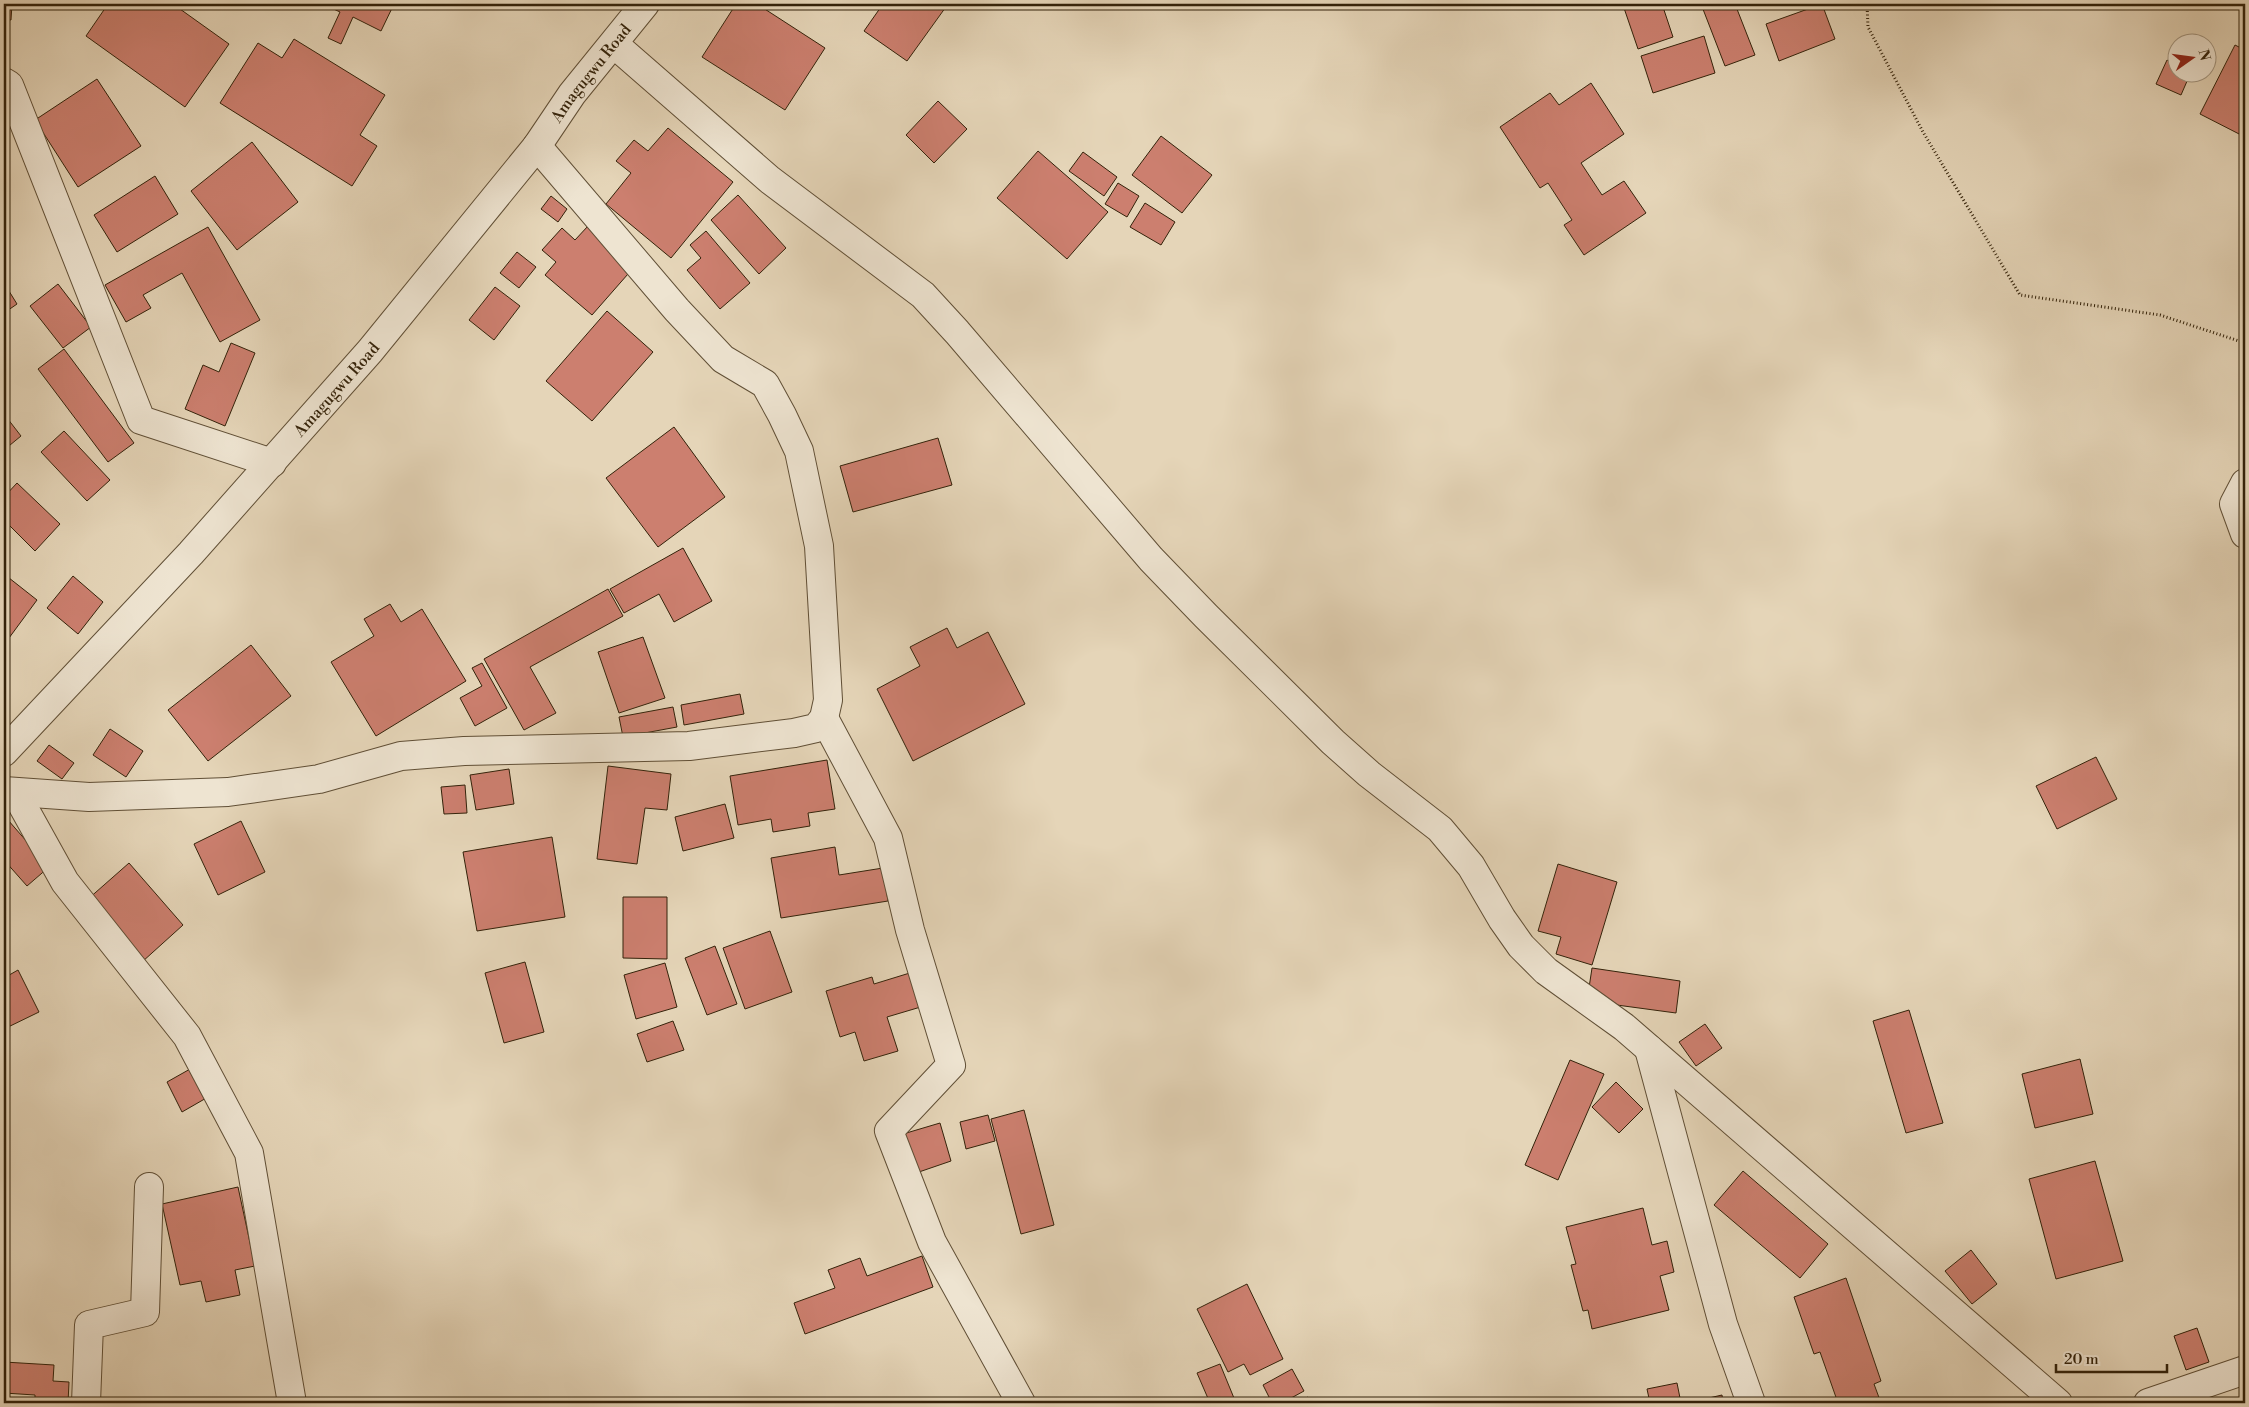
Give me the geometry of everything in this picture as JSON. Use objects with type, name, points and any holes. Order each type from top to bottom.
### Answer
[{"type":"street","name":"Amagugwu Road","points":[[4,752],[191,553],[370,352],[537,146],[572,94],[645,4]]},
{"type":"street","points":[[614,44],[715,130],[770,180],[923,295],[957,332],[1151,559],[1206,616],[1291,698],[1333,742],[1369,774],[1440,829],[1471,866],[1502,919],[1521,946],[1546,971],[1624,1027],[2058,1403]]},
{"type":"street","points":[[4,82],[9,85],[142,420],[272,463]]},
{"type":"street","points":[[9,792],[88,797],[228,792],[319,779],[400,756],[464,751],[689,746],[794,733],[816,728],[824,718],[828,700],[819,546],[799,451],[765,384],[723,359],[678,310],[537,146]]},
{"type":"street","points":[[2245,483],[2234,504],[2245,534]]},
{"type":"street","points":[[824,718],[888,838],[910,930],[951,1065],[889,1131],[932,1242],[1021,1403]]},
{"type":"street","points":[[9,792],[64,882],[187,1036],[249,1153],[292,1403]]},
{"type":"street","points":[[1649,1050],[1723,1324],[1750,1403]]},
{"type":"street","points":[[86,1403],[89,1325],[145,1312],[149,1187]]},
{"type":"street","points":[[2148,1403],[2245,1370]]},
{"type":"path","points":[[1867,4],[1868,27],[1923,132],[2020,295],[2160,315],[2245,343]]},
{"type":"building","points":[[4,4],[12,4],[11,20],[4,19]]},
{"type":"building","points":[[108,4],[173,4],[229,44],[185,107],[86,36]]},
{"type":"building","points":[[323,4],[394,4],[381,31],[353,17],[341,44],[328,38],[340,12]]},
{"type":"building","points":[[736,4],[757,4],[825,48],[785,110],[702,57]]},
{"type":"building","points":[[883,4],[948,4],[907,61],[864,31]]},
{"type":"building","points":[[1637,4],[1662,4],[1673,37],[1638,49],[1624,8]]},
{"type":"building","points":[[1701,4],[1735,4],[1755,55],[1725,66]]},
{"type":"building","points":[[1822,4],[1835,39],[1779,61],[1766,24]]},
{"type":"building","points":[[1704,36],[1715,73],[1653,93],[1641,56]]},
{"type":"building","points":[[294,39],[385,95],[360,135],[377,146],[352,186],[220,103],[258,43],[282,58]]},
{"type":"building","points":[[2235,45],[2245,50],[2245,137],[2200,114]]},
{"type":"building","points":[[2166,62],[2166,82],[2187,82],[2181,95],[2156,84]]},
{"type":"building","points":[[97,79],[141,146],[78,187],[35,120]]},
{"type":"building","points":[[1591,83],[1624,134],[1581,163],[1602,195],[1624,181],[1646,213],[1584,255],[1564,225],[1572,220],[1548,183],[1540,188],[1500,127],[1550,93],[1559,105]]},
{"type":"building","points":[[938,101],[967,129],[934,163],[906,135]]},
{"type":"building","points":[[668,128],[733,182],[671,258],[606,204],[631,173],[616,161],[634,140],[648,151]]},
{"type":"building","points":[[1161,136],[1212,175],[1182,213],[1132,175]]},
{"type":"building","points":[[252,142],[298,202],[237,250],[191,191]]},
{"type":"building","points":[[1038,151],[1108,212],[1067,259],[997,198]]},
{"type":"building","points":[[1083,152],[1117,177],[1104,196],[1069,171]]},
{"type":"building","points":[[155,176],[178,214],[117,252],[94,215]]},
{"type":"building","points":[[1118,183],[1139,196],[1127,217],[1105,204]]},
{"type":"building","points":[[738,195],[786,248],[759,274],[711,220]]},
{"type":"building","points":[[551,196],[567,209],[558,222],[541,209]]},
{"type":"building","points":[[1145,203],[1175,222],[1161,245],[1130,227]]},
{"type":"building","points":[[588,226],[635,266],[592,315],[545,275],[556,262],[542,250],[562,228],[575,240]]},
{"type":"building","points":[[208,227],[260,320],[220,342],[182,273],[143,295],[151,308],[126,322],[105,285]]},
{"type":"building","points":[[706,231],[750,283],[720,309],[687,270],[701,258],[690,245]]},
{"type":"building","points":[[517,252],[536,267],[519,288],[500,273]]},
{"type":"building","points":[[4,283],[17,304],[4,313]]},
{"type":"building","points":[[58,284],[91,327],[63,348],[30,306]]},
{"type":"building","points":[[495,287],[520,306],[494,340],[469,320]]},
{"type":"building","points":[[607,311],[653,352],[592,421],[546,381]]},
{"type":"building","points":[[231,343],[255,353],[225,426],[185,409],[203,365],[219,372]]},
{"type":"building","points":[[64,349],[134,443],[108,462],[38,369]]},
{"type":"building","points":[[4,414],[21,436],[4,450]]},
{"type":"building","points":[[674,427],[725,497],[658,547],[606,478]]},
{"type":"building","points":[[64,431],[110,480],[87,501],[41,452]]},
{"type":"building","points":[[938,438],[952,485],[853,512],[840,466]]},
{"type":"building","points":[[17,483],[60,524],[35,551],[4,520],[4,497]]},
{"type":"building","points":[[683,548],[712,601],[674,622],[659,594],[624,613],[610,589]]},
{"type":"building","points":[[4,574],[37,600],[9,638],[4,634]]},
{"type":"building","points":[[73,576],[103,602],[78,634],[47,608]]},
{"type":"building","points":[[608,589],[623,616],[530,667],[556,713],[524,730],[484,659]]},
{"type":"building","points":[[390,604],[401,622],[422,609],[466,681],[376,736],[331,662],[374,636],[364,619]]},
{"type":"building","points":[[947,628],[957,648],[988,632],[1025,704],[913,761],[877,689],[920,666],[910,647]]},
{"type":"building","points":[[643,637],[665,698],[619,713],[598,652]]},
{"type":"building","points":[[251,645],[291,696],[208,761],[168,710]]},
{"type":"building","points":[[482,663],[507,708],[475,726],[460,698],[482,686],[472,668]]},
{"type":"building","points":[[740,694],[744,714],[684,725],[681,705]]},
{"type":"building","points":[[673,707],[677,727],[623,737],[619,717]]},
{"type":"building","points":[[110,729],[143,751],[126,777],[93,755]]},
{"type":"building","points":[[49,745],[74,763],[62,779],[37,761]]},
{"type":"building","points":[[2096,757],[2117,799],[2057,829],[2036,786]]},
{"type":"building","points":[[827,760],[835,809],[808,813],[810,826],[773,832],[771,819],[738,825],[730,776]]},
{"type":"building","points":[[608,766],[671,774],[667,810],[645,808],[637,864],[597,859]]},
{"type":"building","points":[[509,769],[514,804],[476,810],[470,775]]},
{"type":"building","points":[[465,785],[467,813],[444,814],[441,787]]},
{"type":"building","points":[[725,804],[734,838],[683,851],[675,817]]},
{"type":"building","points":[[8,820],[49,867],[27,886],[4,860],[4,823]]},
{"type":"building","points":[[241,821],[265,872],[218,895],[194,844]]},
{"type":"building","points":[[552,837],[565,917],[477,931],[463,852]]},
{"type":"building","points":[[835,847],[839,875],[883,868],[888,901],[781,918],[771,858]]},
{"type":"building","points":[[129,863],[183,925],[142,962],[87,900]]},
{"type":"building","points":[[1558,864],[1617,882],[1592,965],[1556,954],[1561,937],[1538,931]]},
{"type":"building","points":[[623,897],[667,897],[667,959],[623,958]]},
{"type":"building","points":[[770,931],[792,992],[745,1009],[723,948]]},
{"type":"building","points":[[715,946],[737,1004],[707,1015],[685,958]]},
{"type":"building","points":[[525,962],[544,1032],[504,1043],[485,973]]},
{"type":"building","points":[[665,963],[677,1007],[636,1019],[624,975]]},
{"type":"building","points":[[1592,968],[1680,981],[1676,1013],[1587,1001]]},
{"type":"building","points":[[18,970],[39,1012],[4,1029],[4,978]]},
{"type":"building","points":[[913,972],[924,1006],[887,1017],[898,1051],[864,1061],[855,1032],[840,1037],[826,991],[872,977],[874,984]]},
{"type":"building","points":[[1909,1010],[1943,1123],[1906,1133],[1873,1021]]},
{"type":"building","points":[[673,1021],[684,1050],[647,1062],[637,1034]]},
{"type":"building","points":[[1705,1024],[1722,1048],[1696,1066],[1679,1042]]},
{"type":"building","points":[[2080,1059],[2093,1114],[2035,1128],[2022,1074]]},
{"type":"building","points":[[1570,1060],[1604,1074],[1558,1180],[1525,1165]]},
{"type":"building","points":[[199,1064],[215,1093],[182,1112],[167,1082]]},
{"type":"building","points":[[1616,1082],[1643,1109],[1619,1133],[1592,1107]]},
{"type":"building","points":[[1024,1110],[1054,1225],[1021,1234],[991,1119]]},
{"type":"building","points":[[988,1115],[995,1141],[966,1149],[960,1122]]},
{"type":"building","points":[[940,1123],[951,1161],[916,1173],[903,1134]]},
{"type":"building","points":[[2095,1161],[2123,1261],[2056,1279],[2029,1179]]},
{"type":"building","points":[[1743,1171],[1828,1244],[1800,1278],[1714,1205]]},
{"type":"building","points":[[238,1187],[255,1266],[235,1270],[240,1295],[206,1302],[201,1281],[180,1285],[162,1204]]},
{"type":"building","points":[[1643,1208],[1652,1245],[1667,1241],[1674,1272],[1660,1276],[1669,1310],[1592,1329],[1588,1310],[1583,1311],[1571,1265],[1576,1264],[1566,1227]]},
{"type":"building","points":[[1971,1250],[1997,1284],[1972,1304],[1945,1271]]},
{"type":"building","points":[[922,1256],[933,1287],[805,1334],[794,1303],[835,1288],[828,1270],[860,1258],[867,1276]]},
{"type":"building","points":[[1846,1278],[1881,1381],[1874,1384],[1881,1403],[1838,1403],[1820,1352],[1814,1354],[1794,1297]]},
{"type":"building","points":[[1247,1284],[1283,1359],[1250,1375],[1244,1364],[1228,1372],[1197,1309]]},
{"type":"building","points":[[2197,1328],[2209,1362],[2186,1370],[2174,1336]]},
{"type":"building","points":[[4,1362],[54,1365],[53,1381],[69,1382],[68,1403],[35,1403],[35,1395],[4,1393]]},
{"type":"building","points":[[1220,1364],[1236,1403],[1210,1403],[1197,1373]]},
{"type":"building","points":[[1292,1369],[1304,1391],[1282,1403],[1272,1403],[1263,1385]]},
{"type":"building","points":[[1677,1383],[1681,1403],[1650,1403],[1647,1389]]},
{"type":"building","points":[[1722,1395],[1723,1403],[1687,1403]]},
{"type":"building","points":[[1308,1397],[1311,1403],[1297,1403]]}]
